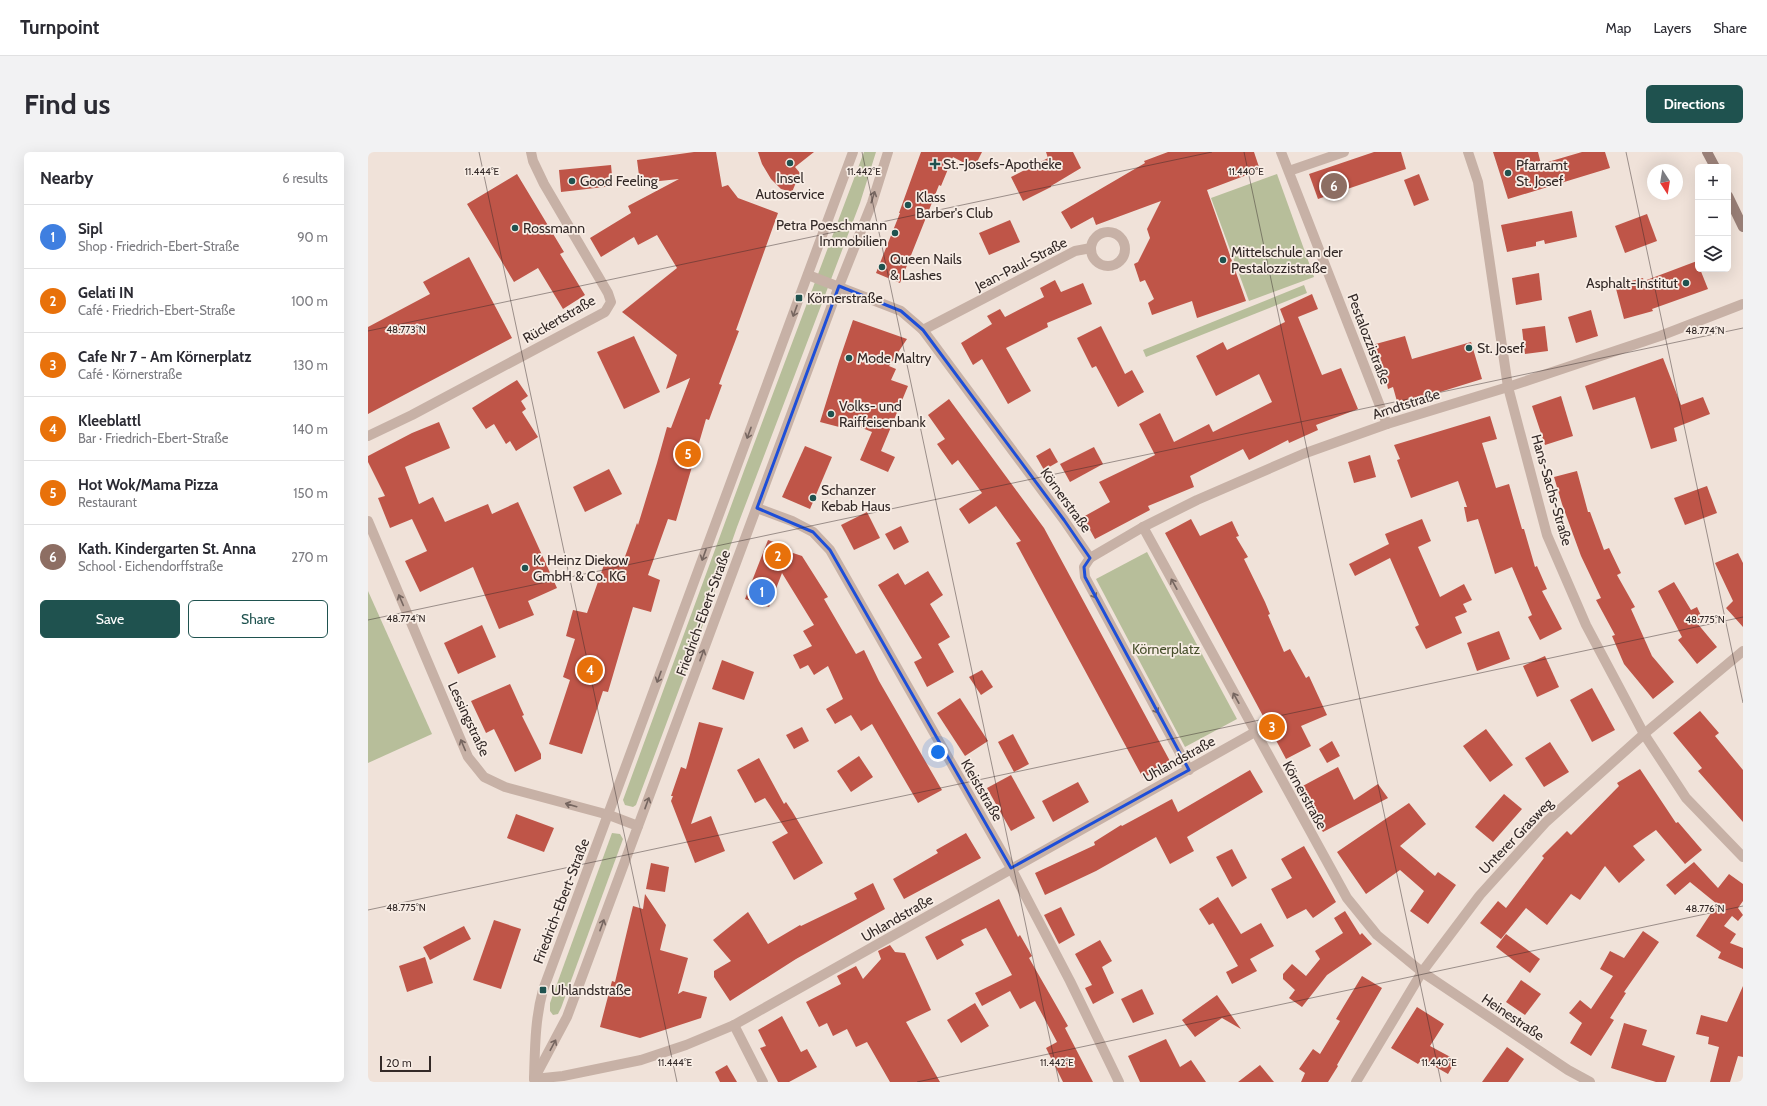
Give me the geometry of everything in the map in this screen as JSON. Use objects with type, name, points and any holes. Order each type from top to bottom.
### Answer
[{"type":"main road","points":[[1708,152],[1713,164]]},
{"type":"main road","points":[[1730,200],[1743,227]]},
{"type":"street","name":"Rückertstraße","points":[[368,436],[412,415],[605,312],[611,302],[608,293],[544,184],[533,161],[531,152]]},
{"type":"street","name":"Friedrich-Ebert-Straße","points":[[534,1081],[535,1040],[538,1009],[543,990],[853,152]]},
{"type":"street","name":"Friedrich-Ebert-Straße","points":[[534,1081],[567,1017],[839,286],[872,203],[888,152]]},
{"type":"street","name":"Pestalozzistraße","points":[[1281,152],[1387,424]]},
{"type":"street","points":[[1289,171],[1344,152]]},
{"type":"street","name":"Hans-Sachs-Straße","points":[[1468,152],[1478,182],[1508,386],[1547,535],[1586,625],[1644,734],[1686,798],[1743,857]]},
{"type":"street","name":"Jean-Paul-Straße","points":[[923,330],[1075,251],[1091,248]]},
{"type":"street","name":"Körnerstraße","points":[[808,275],[901,311],[923,330],[1064,520],[1090,558]]},
{"type":"street","name":"Arndtstraße","points":[[1090,558],[1143,527],[1197,500],[1296,457],[1387,424],[1660,336],[1743,304]]},
{"type":"street","name":"Kleiststraße","points":[[757,508],[792,521],[813,532],[830,550],[1011,868],[1070,981],[1119,1082]]},
{"type":"street","name":"Lessingstraße","points":[[368,521],[468,757],[484,777],[505,787],[609,815],[638,826]]},
{"type":"street","name":"Körnerstraße","points":[[1143,527],[1347,898],[1377,935],[1422,972]]},
{"type":"street","points":[[1090,558],[1084,567],[1085,577],[1189,770]]},
{"type":"street","name":"Unterer Grasweg","points":[[1356,1082],[1422,972],[1480,895],[1546,822],[1644,734],[1743,651]]},
{"type":"street","name":"Uhlandstraße","points":[[534,1081],[641,1060],[686,1045],[734,1025],[1255,732]]},
{"type":"street","name":"Heinestraße","points":[[1422,972],[1568,1070],[1590,1082]]},
{"type":"street","points":[[734,1025],[762,1082]]},
{"type":"highlighted area","points":[[839,286],[901,311],[923,330],[1064,520],[1090,558],[1084,567],[1085,577],[1189,770],[1011,868],[830,550],[813,532],[757,508]]},
{"type":"green space","points":[[864,152],[876,152],[860,203],[737,527],[699,636],[636,805],[633,807],[625,805],[623,800],[745,468]]},
{"type":"green space","points":[[1277,174],[1314,277],[1249,301],[1211,198]]},
{"type":"green space","points":[[1304,285],[1307,293],[1146,357],[1143,350]]},
{"type":"green space","name":"Körnerplatz","points":[[1147,552],[1237,719],[1185,747],[1096,579]]},
{"type":"green space","points":[[368,591],[432,734],[368,763]]},
{"type":"green space","points":[[612,833],[620,834],[623,839],[561,1008],[558,1014],[553,1015],[550,1011],[550,1003]]},
{"type":"building","points":[[694,152],[716,152],[722,187],[728,185],[738,198],[778,213],[736,330],[739,331],[719,384],[722,385],[709,420],[706,419],[676,521],[668,519],[648,575],[660,580],[651,612],[633,607],[608,692],[603,691],[582,754],[549,744],[570,680],[563,677],[575,639],[566,636],[573,610],[587,613],[606,559],[622,565],[637,523],[638,525],[667,427],[671,428],[690,378],[666,389],[677,355],[622,312],[677,268],[657,235],[638,245],[634,237],[601,257],[590,238],[631,213],[628,206],[679,179],[640,183],[637,160]]},
{"type":"building","points":[[758,152],[814,152],[795,167],[800,173],[792,192],[781,189],[771,179],[762,164]]},
{"type":"building","points":[[921,152],[982,152],[974,168],[953,157],[941,186],[939,185],[900,283],[876,273],[900,213]]},
{"type":"building","points":[[1046,152],[1073,152],[1081,168],[1051,187],[1023,201],[1011,177],[1048,158]]},
{"type":"building","points":[[1168,152],[1254,152],[1260,170],[1207,190],[1246,301],[1197,318],[1192,301],[1152,315],[1148,303],[1154,299],[1145,280],[1140,282],[1134,264],[1138,262],[1150,238],[1147,229],[1161,201],[1096,225],[1093,217],[1071,229],[1061,212],[1145,163],[1144,161]]},
{"type":"building","points":[[1374,152],[1401,152],[1406,169],[1318,199],[1309,174]]},
{"type":"building","points":[[1493,152],[1538,152],[1541,164],[1582,152],[1605,152],[1610,168],[1508,199]]},
{"type":"building","points":[[611,165],[613,186],[561,192],[559,170]]},
{"type":"building","name":"Rossmann","points":[[517,174],[564,252],[560,254],[585,295],[563,309],[538,268],[514,282],[467,204]]},
{"type":"building","points":[[1419,174],[1429,200],[1414,206],[1404,180]]},
{"type":"building","points":[[1572,211],[1577,237],[1545,244],[1544,240],[1536,242],[1536,246],[1507,252],[1501,225]]},
{"type":"building","points":[[1647,214],[1657,241],[1625,253],[1615,226]]},
{"type":"building","points":[[1010,220],[1020,242],[989,255],[979,233]]},
{"type":"building","points":[[469,257],[512,338],[368,414],[368,327],[430,294],[423,282]]},
{"type":"building","points":[[1695,262],[1695,272],[1701,272],[1708,289],[1652,309],[1653,311],[1624,319],[1615,285],[1643,278],[1644,281]]},
{"type":"building","points":[[1539,273],[1542,300],[1516,305],[1512,278]]},
{"type":"building","points":[[1055,280],[1061,292],[1083,283],[1092,304],[1047,323],[1048,327],[1006,348],[1031,391],[1008,404],[982,359],[973,365],[961,343],[992,324],[987,316],[1000,309],[1005,317],[1044,297],[1040,288]]},
{"type":"building","points":[[1312,294],[1318,309],[1298,317],[1322,375],[1341,368],[1358,409],[1316,425],[1318,430],[1289,443],[1288,440],[1249,460],[1243,449],[1190,476],[1194,487],[1148,506],[1150,510],[1095,539],[1083,517],[1110,502],[1099,482],[1155,455],[1139,424],[1160,413],[1174,442],[1209,424],[1213,432],[1272,402],[1259,374],[1216,396],[1196,356],[1223,342],[1227,350],[1285,322],[1280,309]]},
{"type":"building","points":[[1591,310],[1598,336],[1576,343],[1568,317]]},
{"type":"building","points":[[853,320],[907,339],[889,366],[896,369],[891,380],[908,386],[881,451],[895,457],[888,472],[860,460],[872,432],[845,421],[843,428],[820,422]]},
{"type":"building","points":[[1101,326],[1125,374],[1132,370],[1144,392],[1118,407],[1096,366],[1092,368],[1077,338]]},
{"type":"building","points":[[1545,326],[1548,351],[1525,354],[1522,329]]},
{"type":"building","points":[[634,336],[660,392],[624,409],[597,352]]},
{"type":"building","points":[[1405,336],[1412,359],[1471,342],[1482,379],[1398,405],[1393,387],[1388,389],[1387,384],[1382,385],[1372,345]]},
{"type":"building","points":[[1663,358],[1681,405],[1703,397],[1710,414],[1674,428],[1677,441],[1651,449],[1635,397],[1593,410],[1585,386]]},
{"type":"building","points":[[517,380],[528,396],[521,401],[526,409],[522,412],[538,437],[516,451],[510,441],[506,444],[494,424],[486,429],[472,408]]},
{"type":"building","points":[[1561,396],[1573,436],[1545,445],[1532,406]]},
{"type":"building","points":[[949,399],[1044,528],[1171,763],[1143,778],[1016,543],[1021,541],[996,506],[969,524],[959,509],[982,493],[958,460],[952,465],[937,444],[945,439],[928,415]]},
{"type":"building","points":[[1490,416],[1497,439],[1482,443],[1496,488],[1509,484],[1535,567],[1537,566],[1547,589],[1542,591],[1562,629],[1540,640],[1528,617],[1532,615],[1512,567],[1495,574],[1478,519],[1467,522],[1464,507],[1467,507],[1458,481],[1411,498],[1397,460],[1400,459],[1394,445]]},
{"type":"building","points":[[439,422],[450,448],[405,467],[419,504],[433,497],[445,522],[488,504],[492,514],[518,502],[557,588],[528,601],[534,615],[499,629],[473,567],[420,592],[405,561],[427,551],[412,519],[390,528],[378,498],[385,496],[368,462],[368,456],[412,433]]},
{"type":"building","points":[[805,446],[832,457],[810,509],[782,497]]},
{"type":"building","points":[[1094,447],[1103,464],[1070,482],[1060,464]]},
{"type":"building","points":[[1050,448],[1058,462],[1044,470],[1036,456]]},
{"type":"building","points":[[1370,455],[1376,477],[1354,483],[1348,462]]},
{"type":"building","points":[[609,469],[622,494],[585,512],[573,487]]},
{"type":"building","points":[[1577,471],[1588,512],[1590,512],[1604,550],[1609,548],[1621,573],[1617,575],[1635,607],[1631,609],[1652,656],[1674,682],[1653,699],[1624,664],[1612,636],[1615,635],[1596,600],[1601,598],[1581,556],[1562,504],[1554,477]]},
{"type":"building","points":[[1707,486],[1717,513],[1685,525],[1674,498]]},
{"type":"building","points":[[867,512],[880,538],[854,550],[841,525]]},
{"type":"building","points":[[1191,519],[1200,536],[1232,521],[1239,536],[1236,537],[1248,557],[1244,559],[1265,602],[1270,614],[1268,615],[1284,652],[1290,649],[1306,678],[1309,676],[1327,715],[1301,726],[1311,746],[1286,759],[1165,533]]},
{"type":"building","points":[[1422,519],[1431,541],[1418,547],[1440,597],[1464,584],[1472,600],[1463,604],[1467,612],[1455,617],[1462,633],[1426,649],[1415,627],[1419,625],[1390,558],[1355,576],[1349,564],[1389,544],[1385,534]]},
{"type":"building","points":[[901,526],[909,542],[894,550],[885,534]]},
{"type":"building","points":[[768,540],[791,548],[790,552],[802,556],[828,597],[824,599],[856,654],[864,650],[879,681],[942,790],[918,803],[872,724],[861,731],[851,715],[835,724],[826,709],[843,699],[828,666],[814,675],[808,665],[800,669],[793,655],[812,646],[803,631],[814,625],[782,573],[769,607],[745,599]]},
{"type":"building","points":[[1738,553],[1743,563],[1743,627],[1726,608],[1733,601],[1715,563]]},
{"type":"building","points":[[928,571],[943,595],[930,604],[950,637],[938,644],[954,672],[927,687],[914,662],[922,658],[878,585],[898,573],[905,585]]},
{"type":"building","points":[[1674,582],[1691,610],[1697,607],[1703,620],[1697,623],[1717,647],[1697,664],[1678,640],[1682,637],[1658,591]]},
{"type":"building","points":[[482,625],[496,657],[458,674],[444,643]]},
{"type":"building","points":[[1499,631],[1510,659],[1477,671],[1467,643]]},
{"type":"building","points":[[1545,656],[1559,687],[1537,697],[1523,666]]},
{"type":"building","points":[[722,660],[754,672],[744,700],[712,689]]},
{"type":"building","points":[[982,670],[993,687],[981,695],[969,677]]},
{"type":"building","points":[[510,684],[524,715],[522,716],[541,754],[541,759],[515,772],[494,729],[486,733],[471,701]]},
{"type":"building","points":[[1592,688],[1615,730],[1592,742],[1570,700]]},
{"type":"building","points":[[960,698],[988,741],[965,756],[937,713]]},
{"type":"building","points":[[1700,711],[1719,733],[1715,736],[1743,770],[1743,822],[1698,771],[1702,768],[1673,733]]},
{"type":"building","points":[[699,722],[723,728],[691,824],[711,816],[725,851],[695,863],[671,801],[673,796],[671,796],[681,767],[686,769]]},
{"type":"building","points":[[802,727],[809,741],[794,749],[786,735]]},
{"type":"building","points":[[1486,729],[1513,765],[1490,782],[1463,746]]},
{"type":"building","points":[[1013,734],[1029,764],[1014,772],[998,742]]},
{"type":"building","points":[[1332,741],[1340,756],[1327,763],[1319,749]]},
{"type":"building","points":[[1550,742],[1569,772],[1544,787],[1525,758]]},
{"type":"building","points":[[859,756],[873,777],[851,792],[837,771]]},
{"type":"building","points":[[759,758],[784,804],[786,802],[823,863],[794,880],[772,842],[788,833],[765,798],[755,803],[737,770]]},
{"type":"building","points":[[1338,767],[1354,800],[1378,784],[1388,798],[1323,832],[1315,820],[1299,788]]},
{"type":"building","points":[[1640,769],[1676,823],[1678,822],[1702,850],[1685,864],[1656,830],[1633,846],[1645,860],[1619,883],[1605,866],[1580,900],[1571,894],[1547,925],[1526,908],[1501,939],[1480,923],[1498,901],[1506,908],[1544,858],[1542,856],[1567,831],[1571,835],[1619,786],[1617,783]]},
{"type":"building","points":[[1250,770],[1263,792],[1187,837],[1194,851],[1170,864],[1156,837],[1096,871],[1045,895],[1035,873],[1095,845],[1094,842],[1121,825],[1122,826],[1172,799],[1178,812]]},
{"type":"building","points":[[1011,775],[1035,818],[1011,831],[987,788]]},
{"type":"building","points":[[1078,782],[1089,802],[1053,822],[1042,801]]},
{"type":"building","points":[[1504,794],[1522,809],[1493,842],[1475,827]]},
{"type":"building","points":[[1409,803],[1426,824],[1400,846],[1435,876],[1438,872],[1456,885],[1428,924],[1410,911],[1424,891],[1400,870],[1366,894],[1337,852]]},
{"type":"building","points":[[516,814],[554,828],[544,852],[507,838]]},
{"type":"building","points":[[966,833],[981,858],[904,899],[893,879],[938,853],[936,850]]},
{"type":"building","points":[[1304,846],[1336,902],[1313,918],[1306,909],[1287,919],[1271,889],[1292,878],[1281,859]]},
{"type":"building","points":[[1232,849],[1247,878],[1232,887],[1216,857]]},
{"type":"building","points":[[1694,862],[1718,888],[1729,874],[1743,884],[1743,901],[1738,908],[1743,915],[1738,921],[1732,916],[1724,926],[1736,934],[1730,943],[1743,948],[1743,969],[1718,958],[1721,952],[1696,936],[1717,904],[1690,882],[1675,895],[1666,885]]},
{"type":"building","points":[[651,863],[669,867],[665,892],[646,889]]},
{"type":"building","points":[[873,883],[885,909],[796,959],[730,1001],[714,977],[714,971],[731,961],[713,940],[748,912],[768,944],[800,925],[801,926],[857,899],[854,893]]},
{"type":"building","points":[[645,894],[666,925],[660,950],[688,958],[678,994],[683,991],[707,997],[701,1018],[640,1038],[600,1027],[612,981],[615,982],[633,906],[643,909]]},
{"type":"building","points":[[1218,897],[1241,934],[1261,923],[1274,946],[1250,959],[1257,971],[1232,984],[1226,972],[1238,966],[1213,923],[1209,925],[1199,909]]},
{"type":"building","points":[[999,899],[1018,937],[1020,935],[1032,956],[1029,958],[1068,1026],[1065,1028],[1093,1082],[1063,1082],[1046,1048],[1057,1042],[1035,1001],[1020,1009],[1010,991],[982,1006],[975,993],[1012,975],[986,928],[961,940],[964,945],[937,960],[925,937]]},
{"type":"building","points":[[1061,907],[1075,935],[1059,944],[1044,915]]},
{"type":"building","points":[[1345,911],[1360,935],[1362,933],[1372,944],[1327,975],[1302,1007],[1289,998],[1295,990],[1283,979],[1283,974],[1292,964],[1306,976],[1320,959],[1315,951],[1343,933],[1334,918]]},
{"type":"building","points":[[494,920],[521,929],[501,989],[473,980]]},
{"type":"building","points":[[464,926],[471,939],[430,960],[423,947]]},
{"type":"building","points":[[1643,931],[1659,942],[1624,992],[1626,993],[1610,1018],[1614,1020],[1591,1056],[1570,1043],[1582,1023],[1569,1013],[1580,1000],[1591,1009],[1613,976],[1600,969],[1610,951],[1624,958]]},
{"type":"building","points":[[1506,934],[1540,959],[1530,973],[1496,947]]},
{"type":"building","points":[[1100,940],[1112,961],[1102,967],[1114,993],[1093,1004],[1085,988],[1092,985],[1075,954]]},
{"type":"building","points":[[890,945],[895,952],[905,953],[931,1010],[906,1022],[940,1082],[890,1082],[867,1042],[856,1047],[847,1029],[833,1036],[827,1023],[819,1027],[806,1002],[841,984],[837,976],[856,966],[863,979],[881,959],[878,951]]},
{"type":"building","points":[[425,957],[433,983],[407,992],[399,966]]},
{"type":"building","points":[[1362,976],[1382,988],[1337,1065],[1338,1066],[1328,1082],[1301,1082],[1305,1073],[1299,1069],[1313,1049],[1320,1054],[1340,1021],[1336,1019]]},
{"type":"building","points":[[1521,980],[1541,994],[1525,1015],[1506,1002]]},
{"type":"building","points":[[1743,986],[1743,1057],[1738,1056],[1730,1082],[1710,1082],[1719,1047],[1708,1044],[1709,1037],[1696,1034],[1701,1015],[1727,1022]]},
{"type":"building","points":[[1142,989],[1154,1014],[1133,1023],[1121,999]]},
{"type":"building","points":[[1217,995],[1241,1029],[1222,1018],[1195,1037],[1182,1020]]},
{"type":"building","points":[[975,1003],[989,1026],[961,1043],[947,1020]]},
{"type":"building","points":[[1417,1007],[1444,1024],[1430,1046],[1456,1060],[1448,1074],[1422,1059],[1418,1064],[1391,1048]]},
{"type":"building","points":[[782,1016],[801,1052],[807,1049],[817,1067],[789,1082],[778,1082],[760,1048],[766,1046],[758,1030]]},
{"type":"building","points":[[1624,1023],[1647,1030],[1642,1045],[1675,1056],[1666,1082],[1656,1082],[1611,1068]]},
{"type":"building","points":[[1166,1039],[1180,1067],[1191,1060],[1206,1082],[1140,1082],[1128,1056]]},
{"type":"building","points":[[1507,1047],[1524,1059],[1508,1082],[1482,1082]]},
{"type":"building","points":[[727,1065],[737,1082],[720,1082],[715,1072]]},
{"type":"building","points":[[1260,1065],[1274,1082],[1238,1082]]},
{"type":"place","name":"Insel Autoservice","points":[[790,163]]},
{"type":"place","name":"St.-Josefs-Apotheke","points":[[935,164]]},
{"type":"place","name":"Pfarramt St. Josef","points":[[1508,173]]},
{"type":"place","name":"Good Feeling","points":[[572,181]]},
{"type":"place","name":"Kath. Kindergarten St. Anna","points":[[1334,186]]},
{"type":"place","name":"Klass Barber's Club","points":[[908,205]]},
{"type":"place","name":"Rossmann","points":[[515,228]]},
{"type":"place","name":"Petra Poeschmann Immobilien","points":[[895,233]]},
{"type":"place","name":"Mittelschule an der Pestalozzistraße","points":[[1223,260]]},
{"type":"place","name":"Queen Nails & Lashes","points":[[882,267]]},
{"type":"place","name":"Asphalt-Institut","points":[[1686,283]]},
{"type":"place","name":"Körnerstraße","points":[[799,298]]},
{"type":"place","name":"St. Josef","points":[[1469,348]]},
{"type":"place","name":"Mode Maltry","points":[[849,358]]},
{"type":"place","name":"Volks- und Raiffeisenbank","points":[[831,414]]},
{"type":"place","name":"Hot Wok/Mama Pizza","points":[[688,454]]},
{"type":"place","name":"Schanzer Kebab Haus","points":[[813,498]]},
{"type":"place","name":"Gelati IN","points":[[778,556]]},
{"type":"place","name":"K. Heinz Diekow GmbH & Co. KG","points":[[525,568]]},
{"type":"place","name":"Sipl","points":[[762,592]]},
{"type":"place","name":"Kleeblattl","points":[[590,670]]},
{"type":"place","name":"Cafe Nr 7 - Am Körnerplatz","points":[[1272,727]]},
{"type":"place","name":"Uhlandstraße","points":[[543,990]]}]
